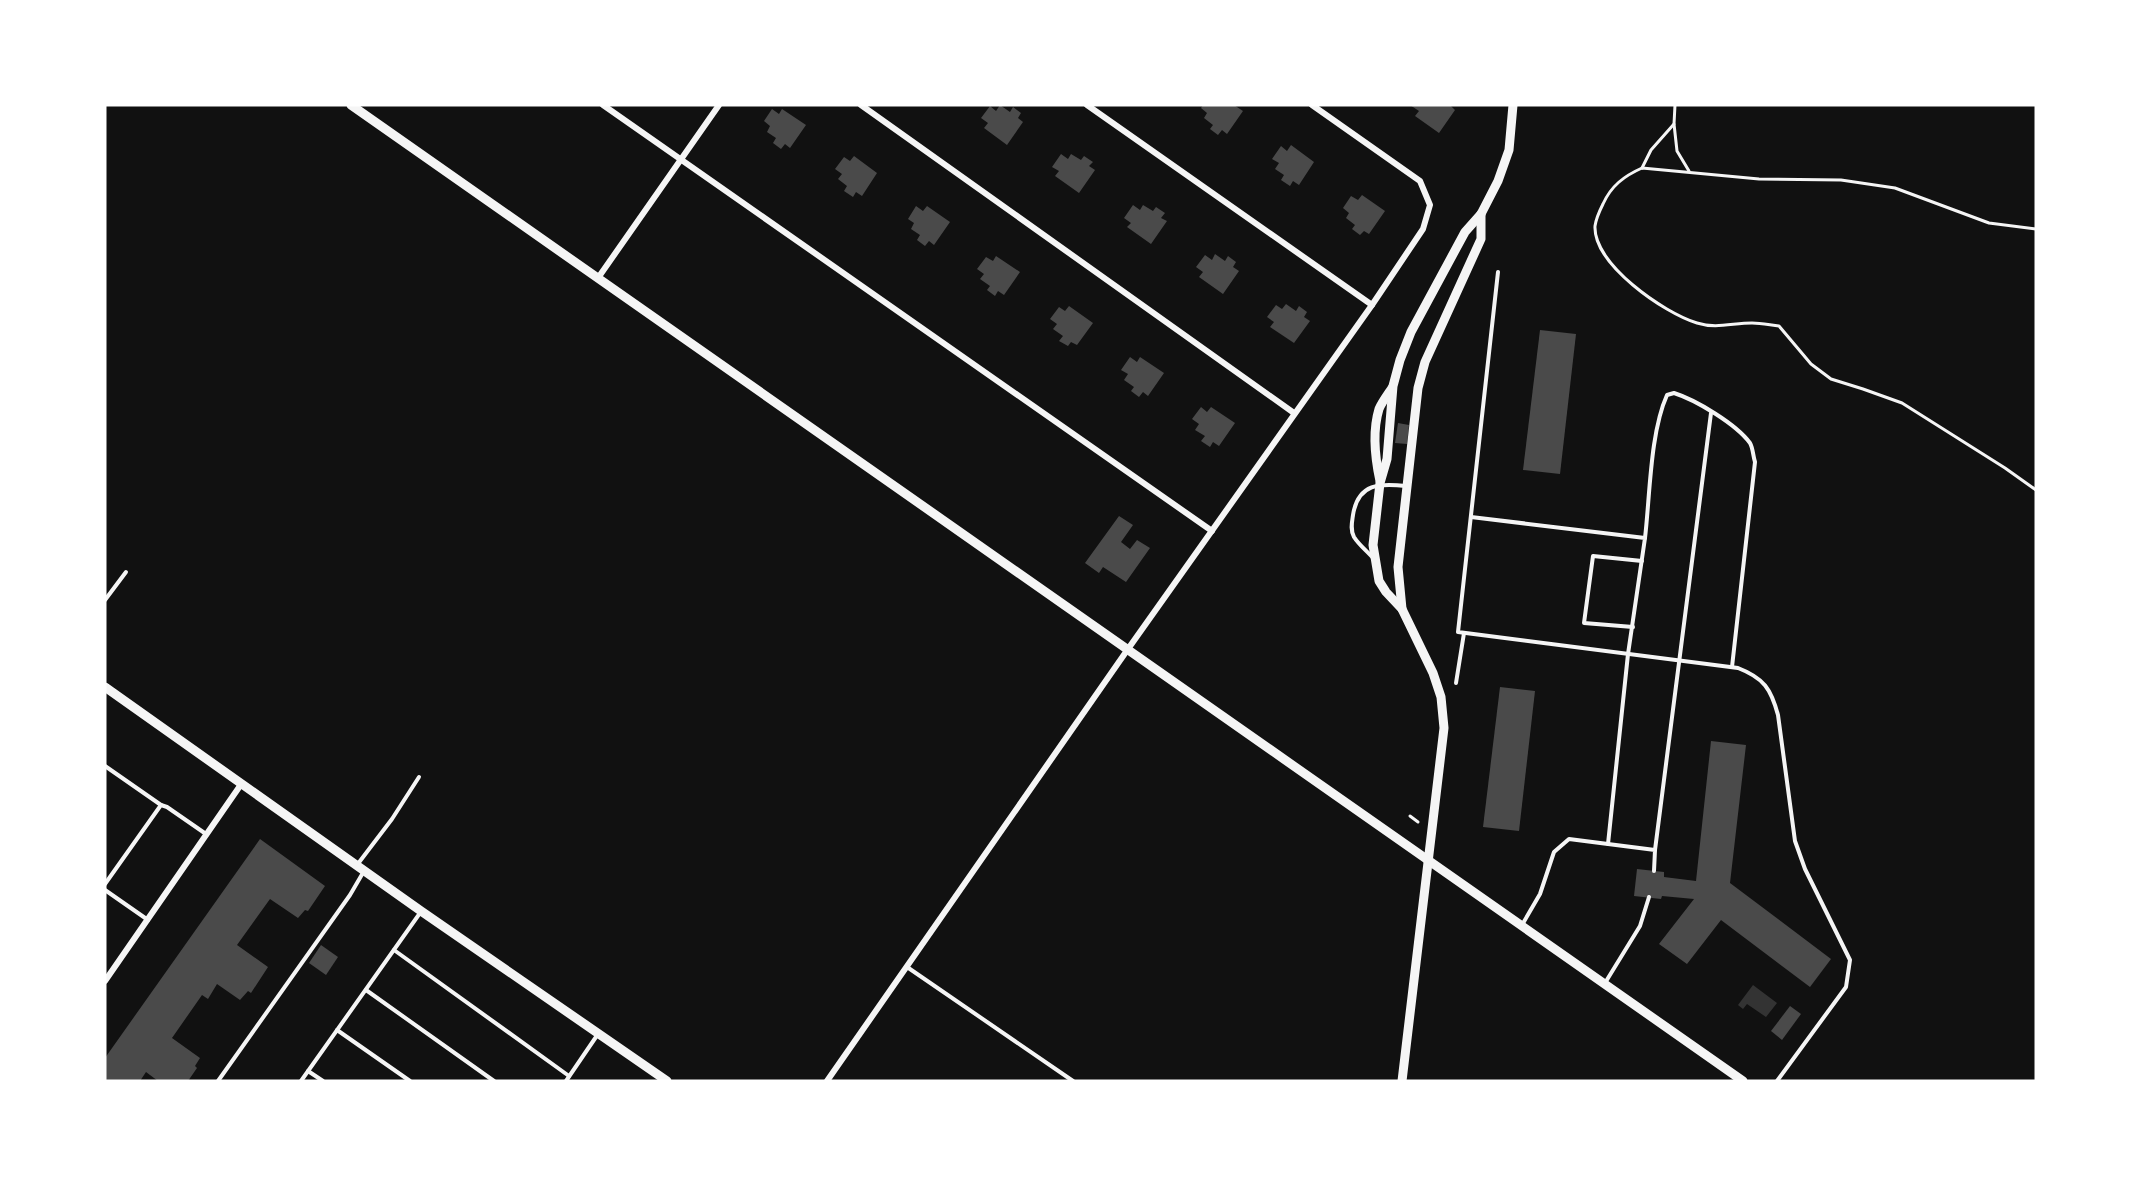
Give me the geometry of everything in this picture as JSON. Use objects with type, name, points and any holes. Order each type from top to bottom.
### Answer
[{"type":"street","points":[[351,105],[1743,1081]]},
{"type":"street","points":[[603,105],[1212,531]]},
{"type":"street","points":[[598,278],[719,105]]},
{"type":"street","points":[[861,105],[1294,413]]},
{"type":"street","points":[[1087,105],[1372,305]]},
{"type":"street","points":[[827,1081],[1423,229],[1430,205],[1420,181],[1312,105]]},
{"type":"street","points":[[1402,1081],[1444,728],[1441,697],[1432,673],[1402,609],[1382,586],[1373,545],[1380,483],[1387,459],[1393,386],[1400,360],[1411,332],[1465,232],[1481,214],[1498,181],[1509,150],[1513,105]]},
{"type":"street","points":[[1402,609],[1398,567],[1418,388],[1425,362],[1481,239],[1481,214]]},
{"type":"street","points":[[1380,483],[1374,455],[1376,432],[1380,408],[1393,386]]},
{"type":"street","points":[[105,687],[599,1034],[652,1077],[667,1081]]},
{"type":"street","points":[[105,981],[242,783]]},
{"type":"lane","points":[[1498,272],[1458,632],[1732,667],[1749,672],[1763,682],[1773,697],[1778,715],[1795,841],[1805,869],[1850,960],[1846,987],[1777,1081]]},
{"type":"lane","points":[[1608,844],[1628,654],[1645,538],[1657,430],[1667,395],[1674,393],[1684,396],[1734,429],[1751,445],[1755,462],[1732,667]]},
{"type":"lane","points":[[1654,871],[1711,413]]},
{"type":"lane","points":[[1375,559],[1353,536],[1351,526],[1354,506],[1361,494],[1380,483],[1407,486]]},
{"type":"lane","points":[[1471,517],[1645,538]]},
{"type":"lane","points":[[1633,627],[1584,623],[1593,556],[1642,561]]},
{"type":"lane","points":[[105,600],[126,572]]},
{"type":"lane","points":[[1456,683],[1464,633]]},
{"type":"lane","points":[[105,766],[206,835]]},
{"type":"lane","points":[[218,1081],[350,895],[360,868],[419,777]]},
{"type":"lane","points":[[105,884],[161,805]]},
{"type":"lane","points":[[1522,926],[1540,894],[1554,852],[1569,839],[1655,850]]},
{"type":"lane","points":[[105,890],[148,920]]},
{"type":"lane","points":[[1605,984],[1640,926],[1649,897]]},
{"type":"lane","points":[[301,1081],[421,911]]},
{"type":"lane","points":[[394,950],[569,1076]]},
{"type":"lane","points":[[907,966],[1073,1081]]},
{"type":"lane","points":[[366,990],[494,1081]]},
{"type":"lane","points":[[337,1030],[410,1081]]},
{"type":"lane","points":[[566,1081],[599,1034]]},
{"type":"lane","points":[[308,1071],[323,1081]]},
{"type":"path","points":[[1676,105],[1674,124],[1677,151],[1689,171]]},
{"type":"path","points":[[1642,168],[1652,150],[1674,124]]},
{"type":"path","points":[[2036,229],[1989,223],[1895,188],[1841,180],[1759,179],[1642,168],[1627,175],[1610,190],[1599,212],[1595,227],[1603,254],[1632,285],[1672,313],[1698,323],[1717,327],[1751,323],[1779,326],[1811,364],[1831,379],[1902,403],[2036,490]]},
{"type":"path","points":[[1410,816],[1418,822]]},
{"type":"shaded area","points":[[1753,985],[1777,1003],[1766,1017],[1747,1004],[1743,1009],[1738,1005]]},
{"type":"building","points":[[1000,105],[1010,112],[1013,107],[1021,113],[1018,118],[1023,122],[1007,145],[984,128],[988,123],[981,118],[990,106],[996,111]]},
{"type":"building","points":[[1203,105],[1234,105],[1243,111],[1227,134],[1222,130],[1218,135],[1210,129],[1213,125],[1204,118],[1207,113],[1201,108]]},
{"type":"building","points":[[1410,105],[1450,105],[1455,110],[1439,133],[1415,116],[1419,111]]},
{"type":"building","points":[[772,109],[779,114],[782,109],[806,125],[790,148],[785,144],[781,149],[773,143],[776,138],[767,132],[770,126],[764,121]]},
{"type":"building","points":[[1291,145],[1314,162],[1299,185],[1293,181],[1290,186],[1281,180],[1284,175],[1275,169],[1279,163],[1272,159],[1281,146],[1287,151]]},
{"type":"building","points":[[1061,154],[1068,159],[1071,154],[1081,160],[1084,156],[1093,162],[1089,166],[1095,170],[1079,193],[1055,176],[1059,171],[1052,167]]},
{"type":"building","points":[[854,156],[877,173],[862,196],[856,192],[853,197],[844,191],[847,186],[838,179],[842,174],[835,169],[844,157],[850,161]]},
{"type":"building","points":[[1362,195],[1385,211],[1369,234],[1364,231],[1360,235],[1352,229],[1355,225],[1346,218],[1349,213],[1343,208],[1351,196],[1358,200]]},
{"type":"building","points":[[1133,205],[1140,210],[1143,205],[1153,211],[1156,207],[1165,213],[1161,218],[1167,221],[1151,244],[1127,227],[1131,223],[1124,218]]},
{"type":"building","points":[[916,206],[923,211],[927,206],[950,222],[934,245],[929,241],[925,246],[917,240],[920,235],[911,229],[914,223],[908,219]]},
{"type":"building","points":[[1215,254],[1225,261],[1228,256],[1236,262],[1233,267],[1239,271],[1223,294],[1199,277],[1203,272],[1196,267],[1205,255],[1212,260]]},
{"type":"building","points":[[996,256],[1020,272],[1004,295],[998,291],[995,296],[987,290],[990,286],[980,279],[984,274],[977,269],[986,257],[993,261]]},
{"type":"building","points":[[1286,304],[1296,311],[1299,306],[1307,312],[1304,317],[1310,321],[1294,343],[1270,327],[1274,322],[1267,317],[1276,305],[1282,309]]},
{"type":"building","points":[[1069,306],[1093,323],[1077,345],[1071,342],[1068,346],[1059,341],[1063,336],[1053,329],[1057,324],[1050,319],[1059,307],[1065,311]]},
{"type":"building","points":[[1540,330],[1576,334],[1560,474],[1523,470]]},
{"type":"building","points":[[1130,357],[1137,362],[1140,357],[1164,373],[1148,396],[1143,392],[1139,397],[1131,391],[1134,387],[1124,380],[1128,374],[1121,370]]},
{"type":"building","points":[[1201,407],[1207,412],[1211,407],[1235,423],[1219,446],[1213,442],[1210,447],[1201,441],[1205,436],[1195,430],[1199,424],[1192,419]]},
{"type":"building","points":[[1398,423],[1409,425],[1407,444],[1395,443]]},
{"type":"building","points":[[1119,516],[1133,525],[1121,542],[1130,549],[1137,540],[1150,548],[1126,582],[1103,567],[1099,573],[1085,563]]},
{"type":"building","points":[[1500,687],[1535,691],[1519,831],[1483,827]]},
{"type":"building","points":[[1711,741],[1746,745],[1730,883],[1831,959],[1810,987],[1721,920],[1687,964],[1659,944],[1694,899],[1634,896],[1637,869],[1664,872],[1664,877],[1696,881]]},
{"type":"building","points":[[260,839],[325,886],[308,911],[305,910],[298,918],[270,899],[237,945],[268,967],[251,993],[248,991],[240,1000],[217,984],[208,999],[202,995],[172,1038],[200,1058],[195,1066],[197,1068],[188,1081],[158,1081],[146,1072],[140,1081],[105,1081],[105,1058]]},
{"type":"building","points":[[321,945],[338,957],[326,975],[309,963]]},
{"type":"building","points":[[1790,1006],[1801,1014],[1782,1040],[1771,1031]]}]
